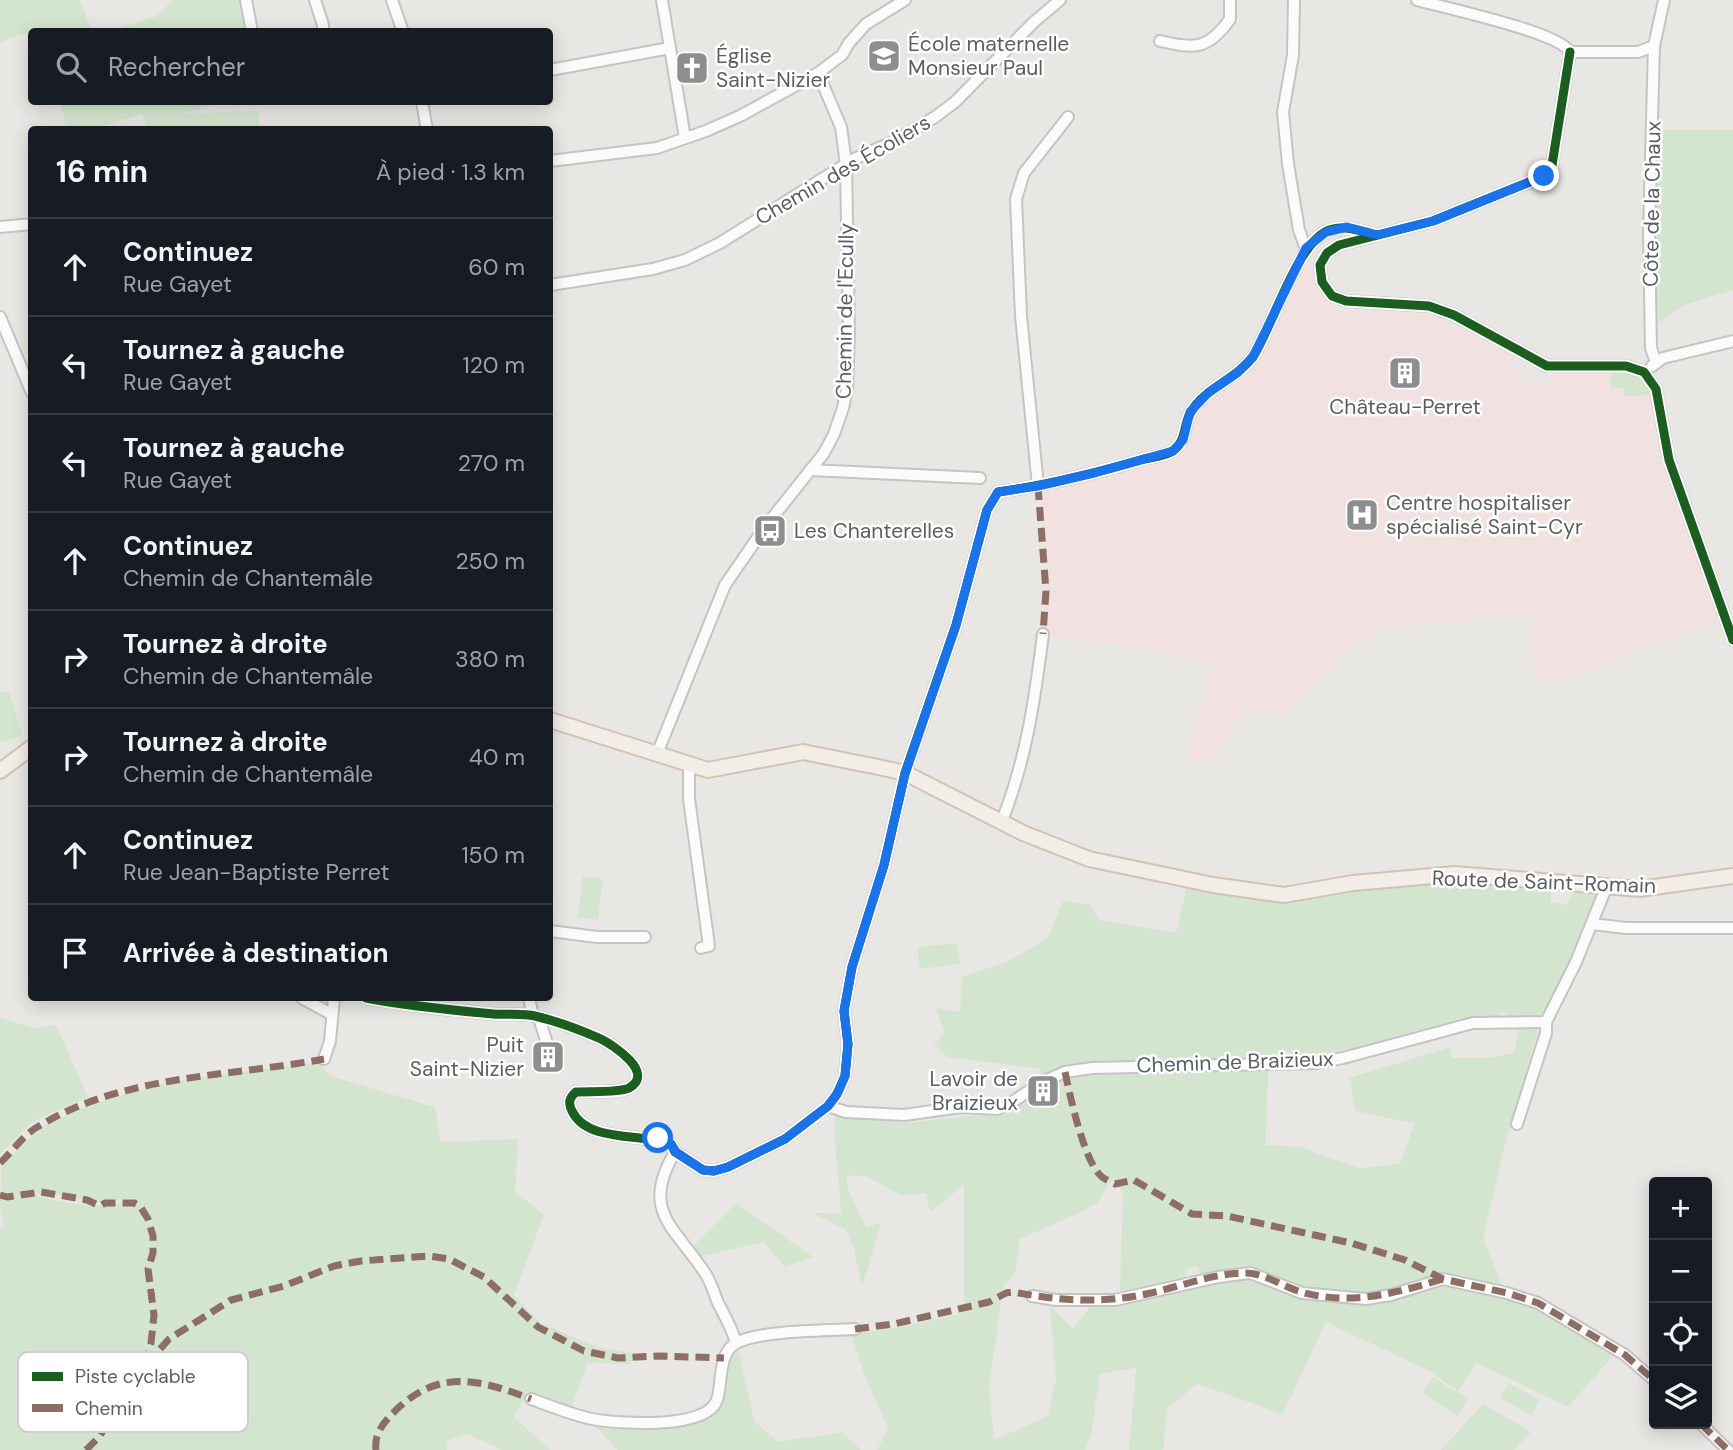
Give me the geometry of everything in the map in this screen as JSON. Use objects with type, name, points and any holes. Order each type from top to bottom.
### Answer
[{"type":"main road","name":"Route de Saint-Romain","points":[[553,721],[708,769],[803,752],[905,774],[1001,823],[1089,859],[1213,885],[1284,895],[1353,883],[1455,874],[1606,888],[1660,888],[1733,876]]},
{"type":"main road","points":[[0,771],[28,750]]},
{"type":"street","points":[[246,0],[251,28]]},
{"type":"street","points":[[315,0],[323,28]]},
{"type":"street","points":[[392,0],[402,28]]},
{"type":"street","points":[[662,0],[685,138]]},
{"type":"street","points":[[553,161],[657,148],[742,115],[818,74],[842,55],[866,24],[905,0]]},
{"type":"street","name":"Chemin des Écoliers","points":[[553,285],[653,269],[685,260],[720,243],[859,156],[895,141],[956,102],[1034,22],[1060,0]]},
{"type":"street","points":[[1160,41],[1198,47],[1210,41],[1230,19],[1230,0]]},
{"type":"street","points":[[1294,0],[1293,55],[1283,113],[1298,230],[1306,248]]},
{"type":"street","points":[[1417,0],[1530,30],[1565,45],[1570,52],[1552,165],[1544,176],[1433,221],[1339,245],[1326,253],[1320,265],[1322,282],[1332,296],[1346,301],[1429,306],[1454,315],[1546,366],[1626,366],[1644,373],[1656,389],[1669,460],[1733,640]]},
{"type":"street","name":"Côte de la Chaux","points":[[1656,362],[1651,348],[1649,233],[1654,46],[1664,0]]},
{"type":"street","points":[[1570,52],[1638,52],[1654,46]]},
{"type":"street","points":[[553,69],[670,48]]},
{"type":"street","name":"Chemin de l'Ecully","points":[[657,754],[724,586],[759,535],[824,453],[834,434],[847,389],[849,270],[846,164],[841,127],[818,74]]},
{"type":"street","points":[[423,105],[426,126]]},
{"type":"street","points":[[1038,486],[1021,316],[1016,199],[1024,173],[1068,117]]},
{"type":"street","points":[[0,227],[28,224]]},
{"type":"street","points":[[382,1001],[536,1017],[602,1040],[625,1054],[633,1063],[637,1072],[636,1081],[630,1088],[576,1092],[569,1103],[573,1114],[588,1128],[608,1134],[658,1138],[671,1144],[676,1152],[703,1170],[714,1171],[728,1167],[785,1139],[828,1106],[845,1076],[848,1044],[844,1011],[852,967],[884,865],[905,774],[956,625],[987,510],[998,492],[1038,486],[1173,451],[1183,440],[1190,412],[1208,393],[1237,373],[1253,357],[1306,248],[1326,232],[1347,227],[1377,235]]},
{"type":"street","points":[[0,317],[28,384]]},
{"type":"street","points":[[1644,373],[1663,358],[1733,341]]},
{"type":"street","points":[[810,470],[980,478]]},
{"type":"street","points":[[1001,823],[1021,765],[1031,725],[1043,634]]},
{"type":"street","points":[[689,764],[689,799],[709,946],[701,948]]},
{"type":"street","points":[[1517,1124],[1546,1033],[1546,1022],[1562,992],[1606,888]]},
{"type":"street","points":[[1592,923],[1626,928],[1733,928]]},
{"type":"street","points":[[553,931],[597,937],[645,937]]},
{"type":"street","points":[[307,1001],[331,1014]]},
{"type":"street","points":[[324,1059],[330,1041],[333,1001]]},
{"type":"street","points":[[530,1001],[552,1059]]},
{"type":"street","name":"Chemin de Braizieux","points":[[828,1106],[846,1112],[904,1115],[961,1107],[997,1109],[1020,1099],[1042,1082],[1065,1072],[1092,1068],[1317,1063],[1473,1023],[1546,1022]]},
{"type":"street","points":[[676,1152],[660,1182],[664,1213],[678,1238],[706,1275],[736,1343]]},
{"type":"street","points":[[1032,1296],[1056,1300],[1115,1300],[1218,1277],[1250,1273],[1302,1293],[1366,1299],[1391,1295],[1443,1279],[1507,1293],[1538,1303],[1625,1355],[1649,1376]]},
{"type":"street","points":[[531,1399],[592,1419],[662,1423],[698,1416],[709,1411],[717,1402],[724,1358],[736,1343],[764,1336],[855,1329]]},
{"type":"street","points":[[1705,1429],[1728,1450]]},
{"type":"shaded area","name":"Centre hospitaliser spécialisé Saint-Cyr","points":[[1306,263],[1313,271],[1317,288],[1333,306],[1345,310],[1415,312],[1445,320],[1513,354],[1516,357],[1519,383],[1552,383],[1553,371],[1610,369],[1623,387],[1624,396],[1651,395],[1665,468],[1720,621],[1567,677],[1536,682],[1529,615],[1382,628],[1339,658],[1284,716],[1250,709],[1232,724],[1212,762],[1187,760],[1213,663],[1134,646],[1045,636],[1047,586],[1040,493],[1179,455],[1184,451],[1198,411],[1239,378],[1264,349]]},
{"type":"green space","points":[[0,0],[80,0],[91,28],[28,28],[28,32],[0,42]]},
{"type":"green space","points":[[173,0],[240,0],[245,28],[122,28],[157,16]]},
{"type":"green space","points":[[60,105],[212,105],[181,114],[259,111],[259,126],[148,126],[142,114],[104,126],[68,126]]},
{"type":"green space","points":[[1655,130],[1733,130],[1733,290],[1687,304],[1654,325]]},
{"type":"green space","points":[[1610,369],[1635,375],[1651,395],[1624,396],[1623,388],[1611,388]]},
{"type":"green space","points":[[9,691],[22,736],[3,742],[0,740],[0,693]]},
{"type":"green space","points":[[583,876],[603,879],[598,920],[578,917]]},
{"type":"green space","points":[[1461,882],[1551,890],[1551,902],[1567,905],[1574,891],[1600,893],[1543,1018],[1507,1019],[1506,1013],[1500,1013],[1498,1018],[1447,1023],[1347,1050],[1296,1059],[1092,1064],[1042,1079],[1040,1069],[948,1057],[934,1045],[944,1033],[936,1008],[960,1012],[962,977],[1013,959],[1048,937],[1063,901],[1090,905],[1099,920],[1176,933],[1187,887],[1282,901],[1356,890]]},
{"type":"green space","points":[[957,943],[960,964],[920,969],[917,947]]},
{"type":"green space","points":[[0,1018],[35,1028],[56,1025],[88,1097],[32,1122],[0,1154]]},
{"type":"green space","points":[[1519,1028],[1537,1029],[1505,1144],[1483,1239],[1505,1297],[1537,1306],[1612,1357],[1568,1407],[1477,1363],[1458,1391],[1429,1371],[1326,1322],[1283,1414],[1197,1384],[1167,1409],[1163,1450],[1129,1450],[1136,1368],[1100,1374],[1091,1435],[1085,1450],[877,1450],[888,1428],[864,1374],[851,1334],[902,1327],[964,1313],[964,1185],[930,1212],[926,1193],[903,1196],[867,1177],[846,1175],[848,1189],[866,1227],[881,1223],[862,1287],[853,1246],[845,1229],[813,1213],[841,1213],[835,1116],[904,1123],[1001,1115],[1043,1086],[1068,1074],[1093,1071],[1268,1070],[1266,1145],[1300,1147],[1359,1168],[1400,1164],[1414,1124],[1356,1111],[1349,1078],[1450,1047],[1451,1058],[1487,1058],[1514,1053]],"holes":[[[1113,1178],[1123,1193],[1120,1291],[1186,1279],[1187,1269],[1197,1266],[1201,1275],[1248,1267],[1306,1288],[1365,1292],[1390,1289],[1396,1296],[1366,1302],[1307,1301],[1252,1278],[1195,1286],[1150,1299],[1089,1308],[1073,1329],[1050,1306],[1056,1379],[1048,1416],[994,1440],[989,1389],[1003,1287],[1016,1271],[1020,1239],[1097,1203]]]},
{"type":"green space","points":[[318,1062],[330,1076],[435,1107],[441,1142],[518,1139],[515,1191],[544,1215],[514,1295],[541,1323],[597,1347],[633,1353],[631,1364],[588,1363],[571,1408],[528,1391],[514,1417],[550,1450],[502,1450],[467,1434],[446,1441],[447,1450],[0,1450],[0,1229],[4,1228],[0,1205],[2,1165],[41,1127],[90,1105],[182,1080]],"holes":[[[36,1193],[93,1202],[136,1198],[99,1206],[63,1202],[37,1196]]]},
{"type":"green space","points":[[736,1203],[813,1257],[785,1267],[764,1242],[698,1257],[691,1248]]},
{"type":"green space","points":[[739,1351],[754,1421],[778,1442],[842,1432],[861,1450],[618,1450],[590,1421],[658,1429],[708,1420],[721,1405],[726,1364]]},
{"type":"green space","points":[[1433,1377],[1468,1399],[1458,1416],[1422,1393]]},
{"type":"green space","points":[[1509,1383],[1540,1400],[1531,1415],[1500,1398]]},
{"type":"green space","points":[[1483,1404],[1531,1432],[1514,1450],[1441,1450]]},
{"type":"marked path","points":[[1038,486],[1046,591],[1043,634]]},
{"type":"marked path","points":[[0,1163],[34,1129],[72,1109],[106,1096],[178,1080],[324,1059]]},
{"type":"marked path","points":[[1065,1072],[1078,1127],[1089,1157],[1101,1176],[1115,1184],[1134,1180],[1192,1214],[1227,1216],[1351,1243],[1405,1260],[1443,1279],[1507,1293],[1538,1303],[1625,1355],[1649,1376]]},
{"type":"marked path","points":[[0,1195],[7,1197],[41,1192],[87,1200],[100,1206],[105,1203],[134,1203],[140,1206],[148,1219],[153,1236],[153,1253],[148,1269],[154,1315],[148,1352]]},
{"type":"marked path","points":[[157,1352],[169,1339],[231,1300],[284,1286],[334,1266],[361,1261],[429,1256],[449,1259],[484,1277],[538,1327],[584,1351],[618,1358],[724,1358]]},
{"type":"marked path","points":[[855,1329],[894,1324],[989,1302],[1013,1292],[1065,1299],[1115,1299],[1151,1293],[1210,1277],[1246,1273],[1267,1278],[1301,1292],[1356,1298],[1391,1293],[1443,1279]]},
{"type":"marked path","points":[[376,1450],[378,1434],[386,1420],[410,1398],[443,1383],[494,1386],[531,1399]]},
{"type":"marked path","points":[[1706,1429],[1728,1450]]},
{"type":"marked path","points":[[86,1450],[102,1432]]},
{"type":"cycle path","points":[[1570,52],[1552,165],[1544,176],[1433,221],[1339,245],[1327,253],[1320,265],[1322,282],[1332,296],[1346,301],[1429,306],[1454,315],[1547,366],[1626,366],[1644,372],[1656,389],[1669,460],[1733,640]]},
{"type":"cycle path","points":[[385,1001],[493,1014],[530,1015],[601,1039],[630,1060],[638,1075],[636,1082],[629,1088],[618,1091],[576,1092],[570,1103],[579,1121],[603,1133],[671,1144],[675,1152],[703,1170],[714,1171],[728,1167],[785,1139],[828,1106],[845,1076],[848,1044],[844,1011],[852,967],[884,865],[905,773],[956,625],[987,510],[998,492],[1072,478],[1171,452],[1181,442],[1197,403],[1239,371],[1254,355],[1295,270],[1314,241],[1325,232],[1337,228],[1377,235]]},
{"type":"place","name":"École maternelle Monsieur Paul","points":[[884,56]]},
{"type":"place","name":"Église Saint-Nizier","points":[[692,68]]},
{"type":"place","name":"Château-Perret","points":[[1405,373]]},
{"type":"place","name":"Centre hospitaliser spécialisé Saint-Cyr","points":[[1362,515]]},
{"type":"place","name":"Les Chanterelles","points":[[770,531]]},
{"type":"place","name":"Puit Saint-Nizier","points":[[548,1057]]},
{"type":"place","name":"Lavoir de Braizieux","points":[[1043,1091]]},
{"type":"route","points":[[658,1138],[671,1144],[676,1152],[703,1170],[714,1171],[728,1167],[785,1139],[828,1106],[837,1094],[845,1076],[848,1044],[844,1011],[852,967],[884,865],[905,774],[956,625],[987,510],[998,492],[1094,473],[1173,451],[1183,440],[1190,412],[1208,393],[1237,373],[1253,357],[1306,248],[1326,232],[1347,227],[1377,235],[1433,221],[1544,176]]}]
